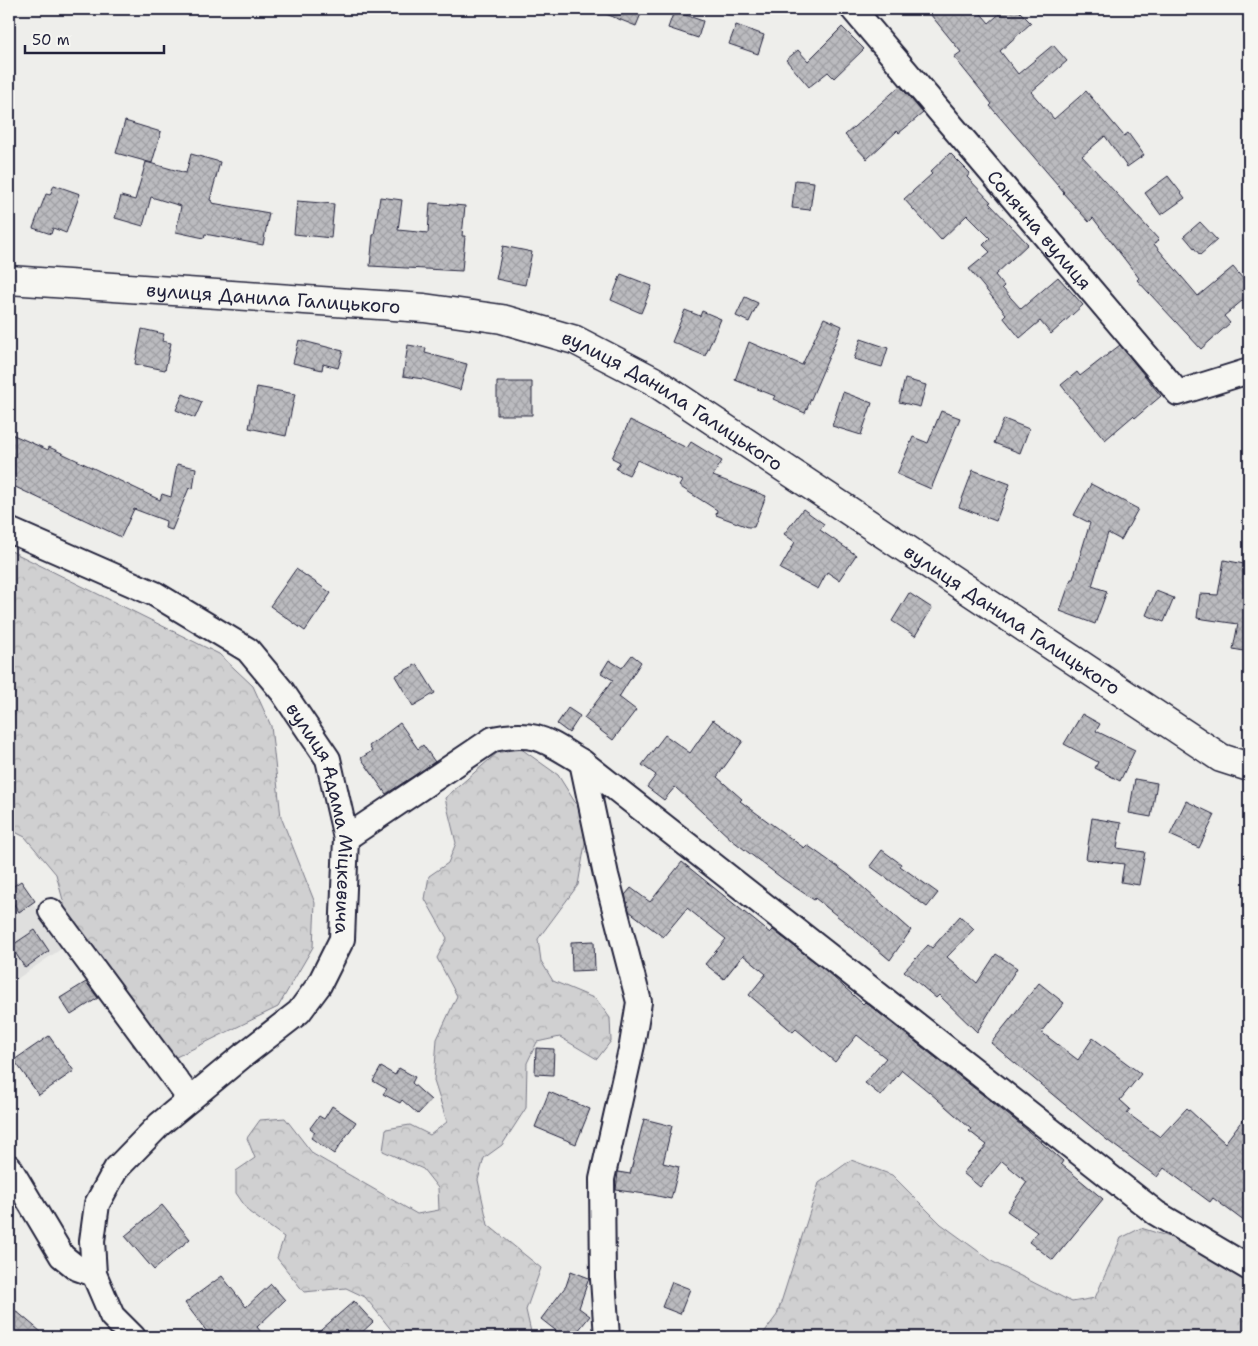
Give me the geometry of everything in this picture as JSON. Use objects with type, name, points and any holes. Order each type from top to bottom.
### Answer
[{"type":"main road","name":"вулиця Данила Галицького","points":[[9,280],[424,308],[502,319],[575,340],[652,380],[1222,758],[1249,767]]},
{"type":"street","name":"Сонячна вулиця","points":[[853,9],[1178,393],[1249,371]]},
{"type":"street","name":"вулиця Адама Міцкевича","points":[[9,530],[155,594],[248,650],[282,691],[328,759],[346,838],[342,939],[319,985],[299,1012],[160,1124],[116,1169],[97,1204],[92,1241],[94,1274],[112,1316],[133,1337]]},
{"type":"street","points":[[346,838],[493,739],[515,734],[542,738],[582,762],[1156,1213],[1249,1268]]},
{"type":"street","points":[[582,762],[606,875],[639,1002],[632,1045],[602,1179],[603,1279],[607,1337]]},
{"type":"street","points":[[51,911],[190,1099]]},
{"type":"street","points":[[9,1166],[62,1256],[76,1268],[94,1274]]},
{"type":"shaded area","points":[[9,871],[64,947],[11,983],[9,979]]},
{"type":"green space","points":[[9,550],[219,654],[253,686],[271,726],[281,817],[315,903],[313,947],[278,1007],[174,1058],[152,1059],[133,1046],[119,981],[72,934],[56,874],[25,837],[9,829],[9,747],[11,744],[9,739]]},
{"type":"green space","points":[[520,748],[558,775],[583,815],[586,838],[578,885],[538,939],[541,961],[553,981],[596,999],[610,1018],[611,1041],[597,1059],[560,1037],[537,1042],[527,1063],[526,1108],[502,1145],[484,1158],[478,1180],[488,1225],[541,1268],[526,1310],[531,1332],[543,1337],[397,1337],[365,1297],[346,1288],[304,1292],[277,1258],[284,1237],[249,1212],[236,1193],[236,1171],[255,1158],[247,1138],[260,1120],[285,1118],[313,1154],[417,1214],[439,1210],[438,1188],[423,1169],[383,1151],[386,1129],[410,1125],[430,1135],[447,1122],[434,1081],[437,1039],[457,996],[437,958],[447,938],[425,899],[429,876],[448,863],[456,843],[445,798],[497,753]]},
{"type":"green space","points":[[851,1160],[892,1175],[941,1224],[993,1262],[1072,1302],[1095,1298],[1121,1238],[1141,1228],[1186,1242],[1249,1283],[1249,1337],[763,1337],[763,1334],[777,1315],[819,1183]]},
{"type":"building","points":[[596,9],[643,9],[636,26]]},
{"type":"building","points":[[926,9],[977,9],[989,23],[1005,9],[1017,9],[1031,23],[1000,51],[1018,74],[1053,45],[1067,61],[1031,92],[1054,119],[1086,91],[1124,136],[1128,133],[1144,155],[1127,167],[1105,136],[1082,156],[1159,240],[1154,244],[1198,296],[1233,267],[1249,286],[1249,295],[1224,316],[1230,323],[1201,349],[1137,280],[1139,278],[1093,218],[1089,222],[990,106],[992,104],[954,57],[961,52]]},
{"type":"building","points":[[674,11],[703,21],[698,38],[668,28]]},
{"type":"building","points":[[736,25],[764,35],[758,54],[729,44]]},
{"type":"building","points":[[842,27],[864,49],[834,78],[828,72],[809,87],[786,60],[798,50],[808,61]]},
{"type":"building","points":[[900,86],[923,113],[899,133],[897,131],[867,159],[845,135]]},
{"type":"building","points":[[125,121],[161,132],[152,163],[116,153]]},
{"type":"building","points":[[950,153],[970,173],[967,177],[991,202],[989,203],[1028,244],[995,275],[1004,286],[1002,288],[1021,309],[1058,277],[1083,305],[1051,334],[1040,321],[1020,338],[1003,317],[1006,314],[969,269],[990,252],[983,245],[990,238],[967,215],[941,240],[904,199],[932,174],[930,172]]},
{"type":"building","points":[[191,154],[220,162],[210,200],[212,203],[269,213],[263,245],[205,234],[204,238],[176,232],[181,206],[151,197],[143,226],[115,218],[121,196],[135,200],[146,162],[186,173]]},
{"type":"building","points":[[1168,176],[1185,198],[1161,215],[1145,193]]},
{"type":"building","points":[[795,180],[814,182],[810,210],[792,208]]},
{"type":"building","points":[[54,185],[80,194],[66,233],[53,228],[51,234],[33,228],[46,194],[50,195]]},
{"type":"building","points":[[380,197],[402,200],[398,230],[428,233],[430,203],[465,206],[462,236],[465,236],[462,271],[370,266]]},
{"type":"building","points":[[297,201],[334,204],[331,238],[294,234]]},
{"type":"building","points":[[1200,222],[1217,240],[1200,255],[1184,236]]},
{"type":"building","points":[[503,246],[532,252],[525,285],[496,279]]},
{"type":"building","points":[[621,274],[652,286],[641,313],[611,300]]},
{"type":"building","points":[[745,297],[758,303],[749,322],[736,316]]},
{"type":"building","points":[[685,310],[700,316],[702,311],[721,319],[705,356],[672,342]]},
{"type":"building","points":[[824,318],[842,326],[805,413],[773,399],[775,396],[735,380],[749,342],[802,365]]},
{"type":"building","points":[[142,329],[164,334],[162,341],[171,343],[165,370],[135,364]]},
{"type":"building","points":[[861,339],[888,348],[882,367],[854,359]]},
{"type":"building","points":[[299,340],[343,351],[338,368],[323,364],[322,370],[293,363]]},
{"type":"building","points":[[408,345],[426,348],[425,353],[467,364],[460,390],[423,379],[403,376]]},
{"type":"building","points":[[1120,345],[1161,396],[1135,418],[1133,416],[1105,440],[1061,385],[1077,372],[1080,376]]},
{"type":"building","points":[[905,379],[926,385],[920,407],[899,402]]},
{"type":"building","points":[[497,382],[532,382],[532,415],[497,415]]},
{"type":"building","points":[[257,387],[295,394],[286,436],[249,428]]},
{"type":"building","points":[[843,392],[872,403],[861,435],[832,426]]},
{"type":"building","points":[[183,394],[202,402],[195,418],[176,410]]},
{"type":"building","points":[[941,411],[960,418],[931,489],[897,474],[913,437],[928,443]]},
{"type":"building","points":[[1004,419],[1029,429],[1020,453],[994,443]]},
{"type":"building","points":[[630,420],[687,448],[691,442],[722,461],[713,476],[766,496],[754,527],[748,527],[716,515],[717,510],[679,486],[682,481],[637,460],[629,475],[616,469],[620,462],[612,458]]},
{"type":"building","points":[[9,433],[48,450],[49,447],[160,500],[162,494],[171,497],[177,464],[196,468],[193,489],[189,488],[172,530],[165,528],[166,521],[134,509],[121,537],[9,484]]},
{"type":"building","points":[[973,470],[1010,484],[996,521],[959,507]]},
{"type":"building","points":[[1091,484],[1138,509],[1121,540],[1108,533],[1092,586],[1107,591],[1095,624],[1060,611],[1071,579],[1073,579],[1090,523],[1074,515]]},
{"type":"building","points":[[803,509],[824,524],[820,530],[856,555],[839,580],[827,572],[818,589],[780,569],[795,542],[784,534]]},
{"type":"building","points":[[1224,560],[1249,565],[1249,652],[1233,649],[1238,624],[1197,618],[1200,594],[1218,595]]},
{"type":"building","points":[[296,569],[331,593],[305,631],[270,606]]},
{"type":"building","points":[[1156,591],[1174,598],[1164,622],[1146,615]]},
{"type":"building","points":[[909,593],[932,608],[915,636],[892,621]]},
{"type":"building","points":[[632,655],[641,662],[619,697],[636,710],[613,740],[584,718],[613,680],[601,673],[609,660],[622,668]]},
{"type":"building","points":[[417,664],[435,693],[413,706],[395,676]]},
{"type":"building","points":[[568,708],[580,716],[569,733],[557,724]]},
{"type":"building","points":[[1082,714],[1100,724],[1096,731],[1135,750],[1120,781],[1095,768],[1098,762],[1064,744]]},
{"type":"building","points":[[713,720],[743,741],[717,777],[742,799],[740,801],[804,848],[807,845],[849,875],[911,930],[890,960],[815,898],[814,900],[783,879],[732,840],[675,787],[664,800],[647,787],[656,775],[642,765],[665,735],[690,753]]},
{"type":"building","points":[[400,723],[418,749],[423,745],[435,762],[386,794],[361,758],[372,751],[369,746]]},
{"type":"building","points":[[1135,779],[1157,783],[1151,817],[1129,813]]},
{"type":"building","points":[[1186,801],[1215,815],[1199,848],[1170,835]]},
{"type":"building","points":[[1092,818],[1121,823],[1117,848],[1145,852],[1139,885],[1121,882],[1124,864],[1086,859]]},
{"type":"building","points":[[882,850],[901,864],[900,866],[938,893],[927,907],[870,866]]},
{"type":"building","points":[[682,862],[770,933],[773,930],[824,969],[863,1004],[865,1002],[1021,1125],[1063,1161],[1061,1164],[1103,1199],[1053,1260],[1029,1242],[1037,1232],[1007,1211],[1027,1182],[1002,1161],[980,1187],[963,1173],[987,1145],[969,1131],[971,1129],[929,1092],[902,1070],[881,1096],[865,1083],[886,1058],[857,1035],[835,1062],[796,1029],[793,1032],[749,995],[766,974],[743,955],[724,979],[705,964],[726,939],[687,908],[663,937],[629,911],[625,895],[631,888],[650,902]]},
{"type":"building","points":[[21,881],[35,901],[19,912],[9,897],[9,889]]},
{"type":"building","points":[[960,916],[974,929],[947,957],[977,983],[996,954],[1017,968],[977,1032],[939,995],[936,998],[904,971],[928,945],[932,948]]},
{"type":"building","points":[[35,930],[49,951],[25,968],[11,946]]},
{"type":"building","points":[[594,941],[595,970],[572,971],[571,942]]},
{"type":"building","points":[[86,982],[98,998],[71,1015],[60,998]]},
{"type":"building","points":[[1039,983],[1064,1003],[1041,1032],[1078,1060],[1093,1038],[1141,1074],[1120,1100],[1130,1109],[1127,1113],[1160,1137],[1187,1108],[1225,1143],[1249,1111],[1249,1225],[1213,1198],[1210,1202],[1164,1168],[1157,1177],[1107,1140],[991,1043]]},
{"type":"building","points":[[49,1036],[74,1071],[39,1095],[14,1060]]},
{"type":"building","points":[[536,1048],[554,1049],[553,1075],[535,1074]]},
{"type":"building","points":[[381,1067],[395,1075],[399,1068],[415,1077],[412,1083],[431,1100],[418,1114],[402,1100],[400,1103],[383,1094],[387,1089],[373,1081]]},
{"type":"building","points":[[549,1092],[590,1109],[576,1144],[535,1127]]},
{"type":"building","points":[[332,1106],[356,1122],[334,1154],[311,1138],[315,1132],[310,1128],[319,1116],[324,1119]]},
{"type":"building","points":[[644,1119],[672,1126],[663,1163],[679,1167],[671,1199],[616,1190],[618,1172],[630,1174]]},
{"type":"building","points":[[162,1205],[190,1239],[154,1270],[125,1236]]},
{"type":"building","points":[[571,1271],[589,1278],[579,1308],[590,1316],[573,1337],[564,1337],[541,1319],[566,1286]]},
{"type":"building","points":[[222,1276],[246,1307],[271,1284],[285,1300],[257,1327],[265,1337],[211,1337],[185,1303]]},
{"type":"building","points":[[672,1282],[690,1289],[680,1314],[662,1307]]},
{"type":"building","points":[[354,1301],[373,1322],[357,1337],[313,1337]]},
{"type":"building","points":[[9,1305],[47,1337],[9,1337]]}]
